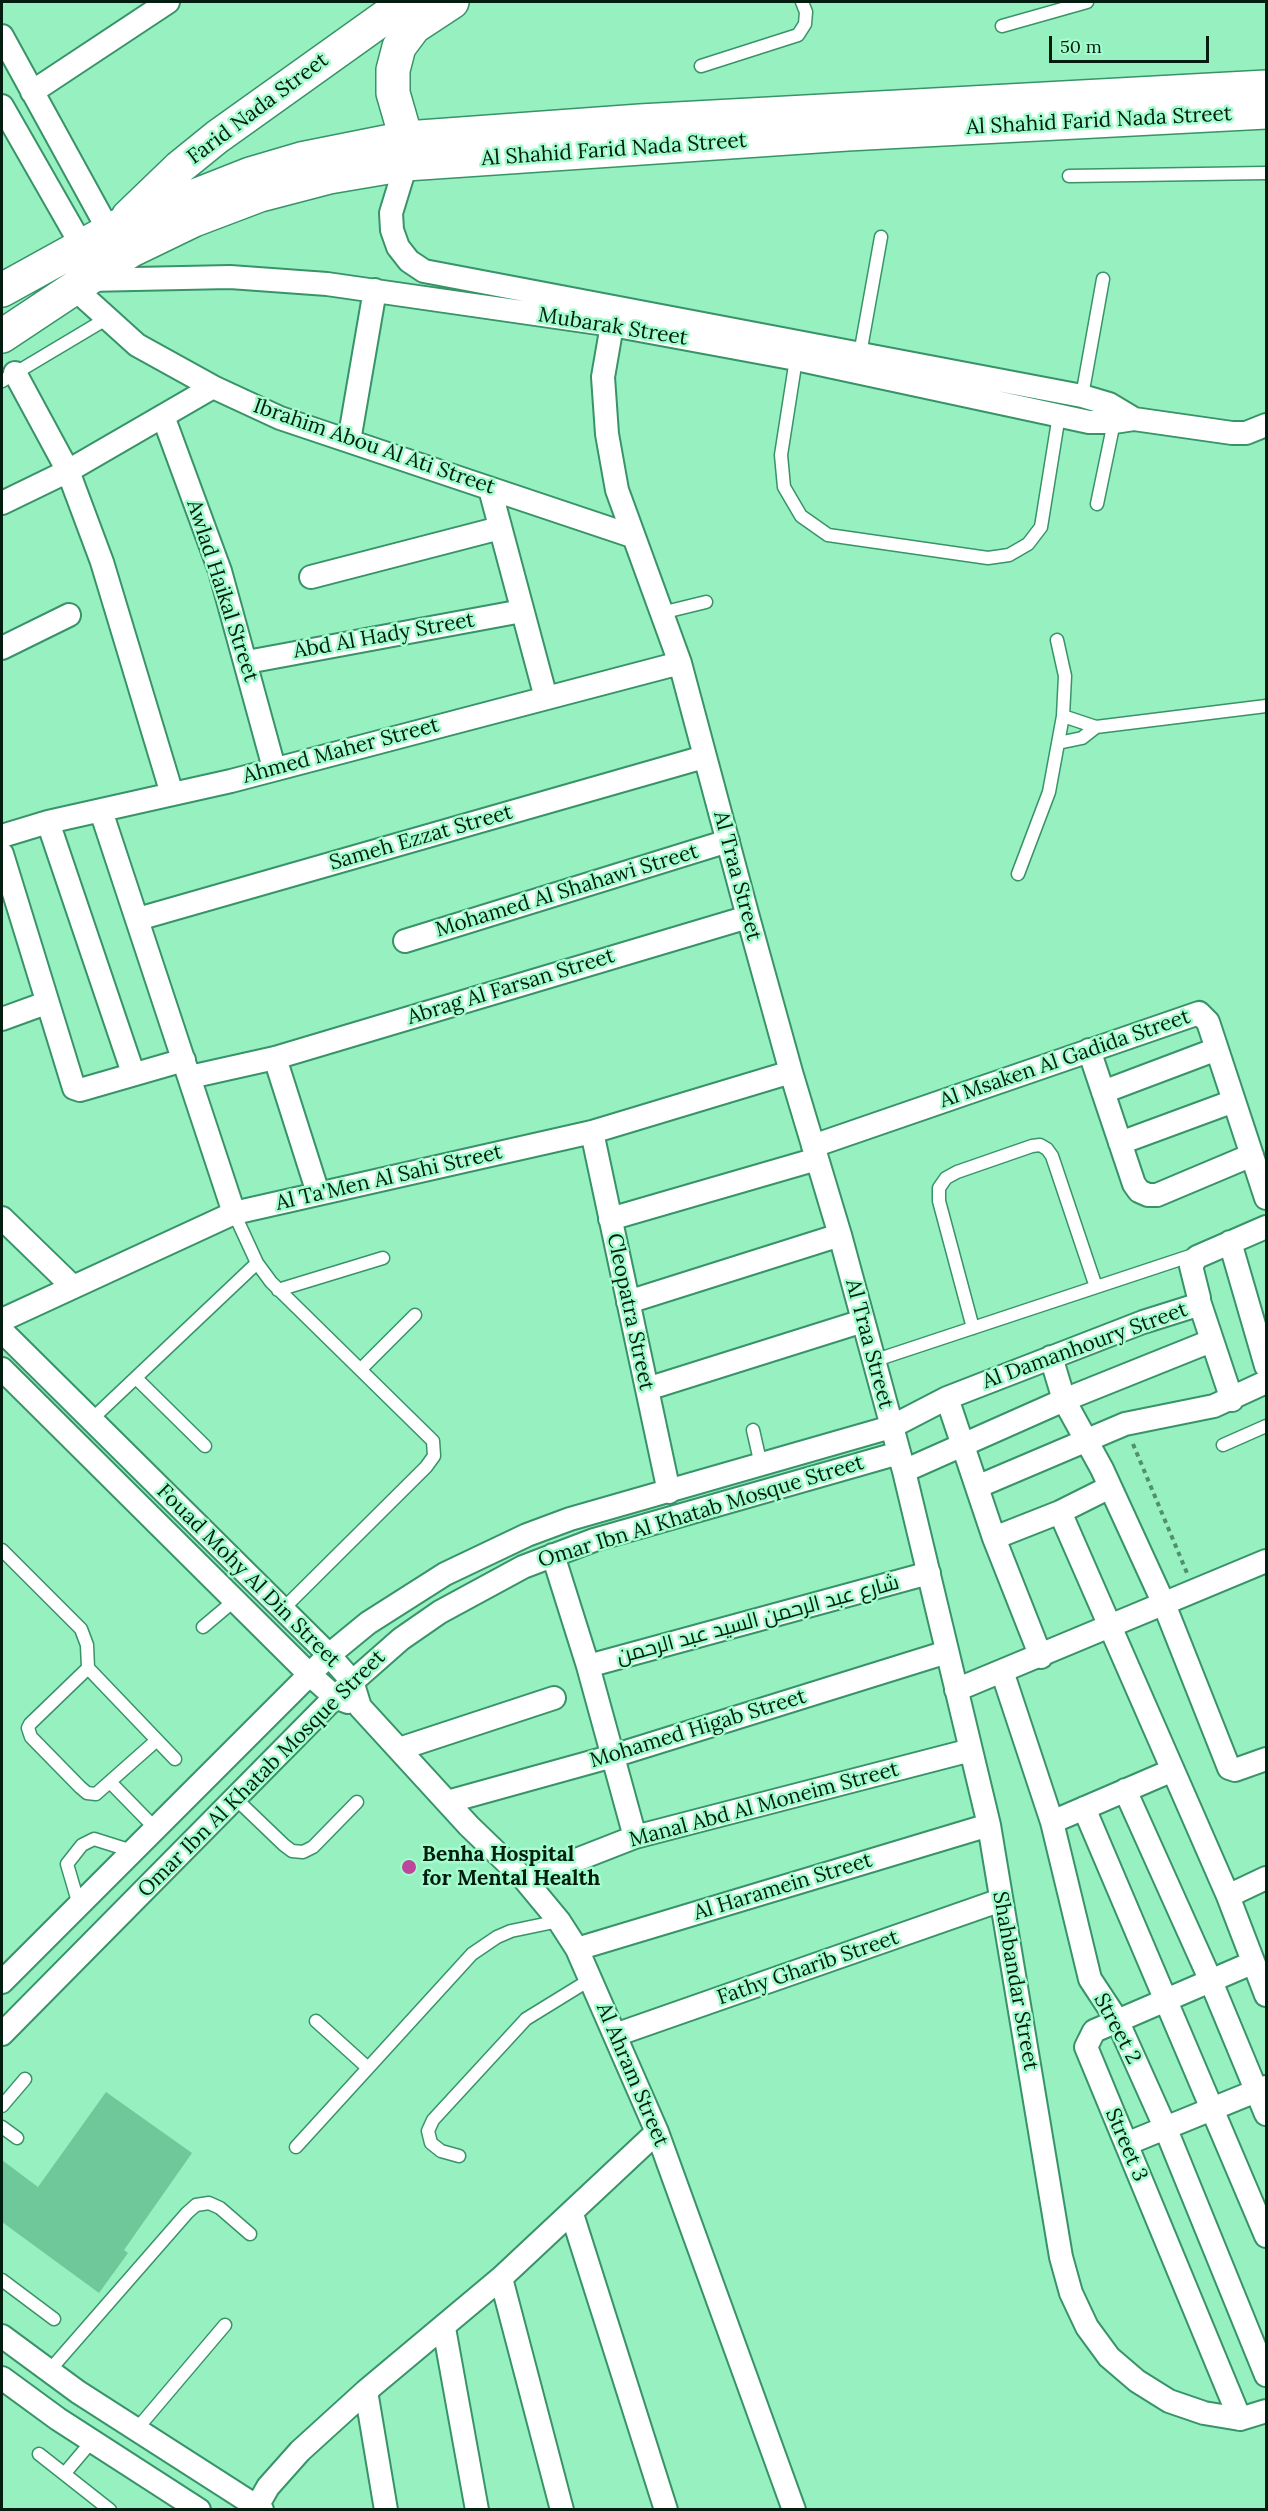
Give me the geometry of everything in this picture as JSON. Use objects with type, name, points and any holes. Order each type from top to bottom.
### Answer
[{"type":"main road","name":"Farid Nada Street","points":[[103,234],[217,137],[406,2]]},
{"type":"main road","points":[[406,151],[393,93],[393,70],[399,47],[414,27],[452,2]]},
{"type":"main road","name":"Al Shahid Farid Nada Street","points":[[2,336],[130,251],[194,220],[260,195],[328,177],[406,151],[640,121],[1266,87]]},
{"type":"main road","name":"Al Shahid Farid Nada Street","points":[[2,290],[103,234],[250,174],[301,159],[406,151],[847,134],[1266,112]]},
{"type":"street","points":[[32,92],[168,2]]},
{"type":"street","points":[[2,36],[103,234]]},
{"type":"street","points":[[2,106],[103,234]]},
{"type":"street","name":"Mubarak Street","points":[[406,151],[391,213],[392,230],[398,247],[409,261],[424,270],[798,351],[1068,417],[1232,434],[1246,433],[1266,425]]},
{"type":"street","name":"Mubarak Street","points":[[80,284],[230,277],[375,290],[798,351],[860,354],[1082,396],[1109,404],[1124,421]]},
{"type":"street","name":"Ibrahim Abou Al Ati Street","points":[[80,284],[106,319],[137,345],[213,387],[280,418],[632,536]]},
{"type":"street","points":[[349,441],[375,290]]},
{"type":"street","name":"Al Traa Street","points":[[612,325],[603,377],[607,434],[617,490],[680,663],[748,917],[840,1235],[891,1427]]},
{"type":"street","points":[[8,377],[68,471],[102,562],[172,794]]},
{"type":"street","points":[[2,504],[68,471],[213,387]]},
{"type":"street","points":[[1068,417],[1082,396]]},
{"type":"street","name":"Awlad Haikal Street","points":[[163,416],[220,571],[247,662],[274,768]]},
{"type":"street","points":[[490,489],[546,698]]},
{"type":"street","points":[[311,577],[500,528]]},
{"type":"street","name":"Abd Al Hady Street","points":[[247,662],[522,611]]},
{"type":"street","points":[[2,648],[69,615]]},
{"type":"street","name":"Ahmed Maher Street","points":[[2,836],[48,822],[172,794],[680,663]]},
{"type":"street","name":"Sameh Ezzat Street","points":[[138,919],[705,757]]},
{"type":"street","points":[[101,811],[234,1213]]},
{"type":"street","points":[[48,822],[133,1073]]},
{"type":"street","name":"Mohamed Al Shahawi Street","points":[[405,941],[728,840]]},
{"type":"street","points":[[2,854],[46,1003],[2,1019]]},
{"type":"street","name":"Abrag Al Farsan Street","points":[[46,1003],[72,1086],[80,1090],[133,1073],[275,1058],[748,917]]},
{"type":"street","name":"Al Msaken Al Gadida Street","points":[[610,1219],[815,1153],[1089,1050],[1199,1014],[1208,1022],[1266,1198]]},
{"type":"street","points":[[1103,1092],[1217,1049]]},
{"type":"street","points":[[1089,1050],[1134,1184],[1139,1191],[1148,1195],[1156,1195],[1252,1155]]},
{"type":"street","points":[[275,1058],[318,1193]]},
{"type":"street","name":"Al Ta'Men Al Sahi Street","points":[[2,1320],[234,1213],[592,1132],[791,1072]]},
{"type":"street","points":[[1120,1143],[1234,1101]]},
{"type":"street","name":"Cleopatra Street","points":[[592,1132],[669,1492]]},
{"type":"street","points":[[2,1218],[72,1286]]},
{"type":"street","points":[[1206,1251],[1266,1227]]},
{"type":"street","points":[[628,1302],[840,1235]]},
{"type":"street","points":[[1230,1242],[1266,1366]]},
{"type":"street","name":"Al Damanhoury Street","points":[[891,1427],[947,1398],[1143,1322],[1194,1306],[1198,1301],[1191,1266],[1206,1251]]},
{"type":"street","points":[[1198,1301],[1232,1400]]},
{"type":"street","points":[[647,1389],[863,1321]]},
{"type":"street","name":"Fouad Mohy Al Din Street","points":[[2,1331],[329,1655],[352,1681],[360,1707]]},
{"type":"street","name":"Omar Ibn Al Khatab Mosque Street","points":[[2,2034],[352,1681],[401,1639],[480,1587],[594,1540],[964,1446],[1064,1400],[1211,1341]]},
{"type":"street","points":[[1051,1357],[1064,1400],[1110,1487],[1164,1604],[1229,1768],[1234,1770],[1266,1759]]},
{"type":"street","name":"Fouad Mohy Al Din Street","points":[[2,1369],[309,1674],[335,1697],[360,1707]]},
{"type":"street","points":[[979,1486],[1125,1424],[1197,1411],[1232,1400],[1266,1382]]},
{"type":"street","points":[[947,1398],[979,1486],[994,1538],[1041,1657]]},
{"type":"street","name":"Omar Ibn Al Khatab Mosque Street","points":[[2,1982],[309,1674],[368,1623],[406,1597],[486,1553],[570,1519],[891,1427]]},
{"type":"street","name":"Shahbandar Street","points":[[891,1427],[929,1573],[989,1826],[1061,2257],[1071,2293],[1087,2327],[1103,2349],[1137,2381],[1169,2401],[1195,2410],[1240,2419],[1266,2411]]},
{"type":"street","points":[[994,1538],[1060,1512],[1110,1487]]},
{"type":"street","points":[[1060,1512],[1228,1896],[1266,1995]]},
{"type":"street","points":[[553,1555],[588,1666],[635,1837]]},
{"type":"street","points":[[956,1690],[1041,1657],[1266,1561]]},
{"type":"street","name":"شارع عبد الرحمن السيد عبد الرحمن","points":[[588,1666],[929,1573]]},
{"type":"street","name":"Mohamed Higab Street","points":[[447,1802],[613,1756],[947,1652]]},
{"type":"street","name":"Street 2","points":[[1002,1671],[1052,1822],[1090,1979],[1117,2020],[1165,2127],[1266,2375]]},
{"type":"street","points":[[399,1749],[554,1698]]},
{"type":"street","name":"Al Ahram Street","points":[[360,1707],[447,1802],[525,1880],[559,1920],[577,1949],[657,2132],[794,2510]]},
{"type":"street","name":"Manal Abd Al Moneim Street","points":[[525,1880],[635,1837],[971,1750]]},
{"type":"street","points":[[1052,1822],[1173,1770]]},
{"type":"street","points":[[1125,1790],[1262,2090],[1266,2114]]},
{"type":"street","points":[[1084,1808],[1214,2109],[1266,2236]]},
{"type":"street","name":"Al Haramein Street","points":[[577,1949],[989,1826]]},
{"type":"street","points":[[145,1838],[172,1862]]},
{"type":"street","points":[[1228,1896],[1266,1878]]},
{"type":"street","name":"Fathy Gharib Street","points":[[615,2035],[1001,1900]]},
{"type":"street","name":"Street 3","points":[[1240,2419],[1086,2048],[1094,2031],[1210,1979],[1252,1963]]},
{"type":"street","points":[[1126,2144],[1262,2090]]},
{"type":"street","points":[[2,2336],[108,2412],[258,2508],[283,2468],[366,2391],[501,2278],[657,2132]]},
{"type":"street","points":[[572,2214],[666,2510]]},
{"type":"street","points":[[501,2278],[562,2510]]},
{"type":"street","points":[[444,2328],[477,2510]]},
{"type":"street","points":[[2,2378],[92,2441],[196,2509],[226,2489]]},
{"type":"street","points":[[366,2391],[386,2510]]},
{"type":"street","points":[[92,2441],[108,2412]]},
{"type":"lane","points":[[701,66],[798,35],[805,24],[806,12],[802,2]]},
{"type":"lane","points":[[1002,26],[1087,2]]},
{"type":"lane","points":[[1069,176],[1266,173]]},
{"type":"lane","points":[[860,354],[881,237]]},
{"type":"lane","points":[[1082,396],[1103,279]]},
{"type":"lane","points":[[8,377],[106,319]]},
{"type":"lane","points":[[798,351],[781,454],[784,488],[801,516],[828,535],[988,558],[1009,555],[1028,544],[1041,526],[1068,417]]},
{"type":"lane","points":[[1097,504],[1124,421]]},
{"type":"lane","points":[[661,613],[706,602]]},
{"type":"lane","points":[[1018,874],[1046,802],[1064,716],[1065,676],[1057,640]]},
{"type":"lane","points":[[1064,716],[1096,727],[1266,706]]},
{"type":"lane","points":[[1058,743],[1082,738],[1096,727]]},
{"type":"lane","points":[[973,1328],[939,1201],[939,1188],[946,1178],[957,1172],[1032,1146],[1040,1145],[1052,1156],[1096,1287]]},
{"type":"lane","points":[[234,1213],[257,1263],[278,1290],[425,1430],[433,1442],[434,1456],[426,1467],[282,1610]]},
{"type":"lane","points":[[873,1361],[1206,1251]]},
{"type":"lane","points":[[278,1290],[383,1258]]},
{"type":"lane","points":[[91,1420],[257,1263]]},
{"type":"lane","points":[[361,1369],[415,1315]]},
{"type":"lane","points":[[136,1378],[206,1446]]},
{"type":"lane","points":[[1223,1445],[1266,1426]]},
{"type":"lane","points":[[753,1430],[761,1465]]},
{"type":"lane","points":[[2,1550],[81,1629],[87,1645],[88,1668],[175,1759]]},
{"type":"lane","points":[[204,1627],[235,1600]]},
{"type":"lane","points":[[88,1668],[30,1724],[28,1733],[87,1793],[96,1794],[157,1740]]},
{"type":"lane","points":[[111,1783],[145,1838]]},
{"type":"lane","points":[[235,1798],[284,1845],[292,1851],[303,1852],[313,1847],[357,1802]]},
{"type":"lane","points":[[79,1905],[67,1864],[82,1845],[94,1839],[145,1838]]},
{"type":"lane","points":[[296,2147],[484,1945],[511,1931],[559,1920]]},
{"type":"lane","points":[[459,2156],[441,2151],[431,2143],[428,2131],[433,2120],[526,2019],[591,1979]]},
{"type":"lane","points":[[316,2021],[368,2068]]},
{"type":"lane","points":[[2,2106],[25,2079]]},
{"type":"lane","points":[[2,2127],[17,2138]]},
{"type":"lane","points":[[49,2371],[187,2212],[196,2205],[209,2203],[220,2208],[250,2234]]},
{"type":"lane","points":[[2,2280],[54,2319]]},
{"type":"lane","points":[[136,2430],[225,2325]]},
{"type":"lane","points":[[65,2473],[92,2441]]},
{"type":"lane","points":[[39,2454],[110,2510]]},
{"type":"path","points":[[1125,1424],[1194,1590]]},
{"type":"building","points":[[106,2092],[192,2153],[124,2250],[128,2253],[99,2293],[2,2222],[2,2160],[38,2187]]},
{"type":"place","name":"Benha Hospital for Mental Health","points":[[409,1867]]}]
